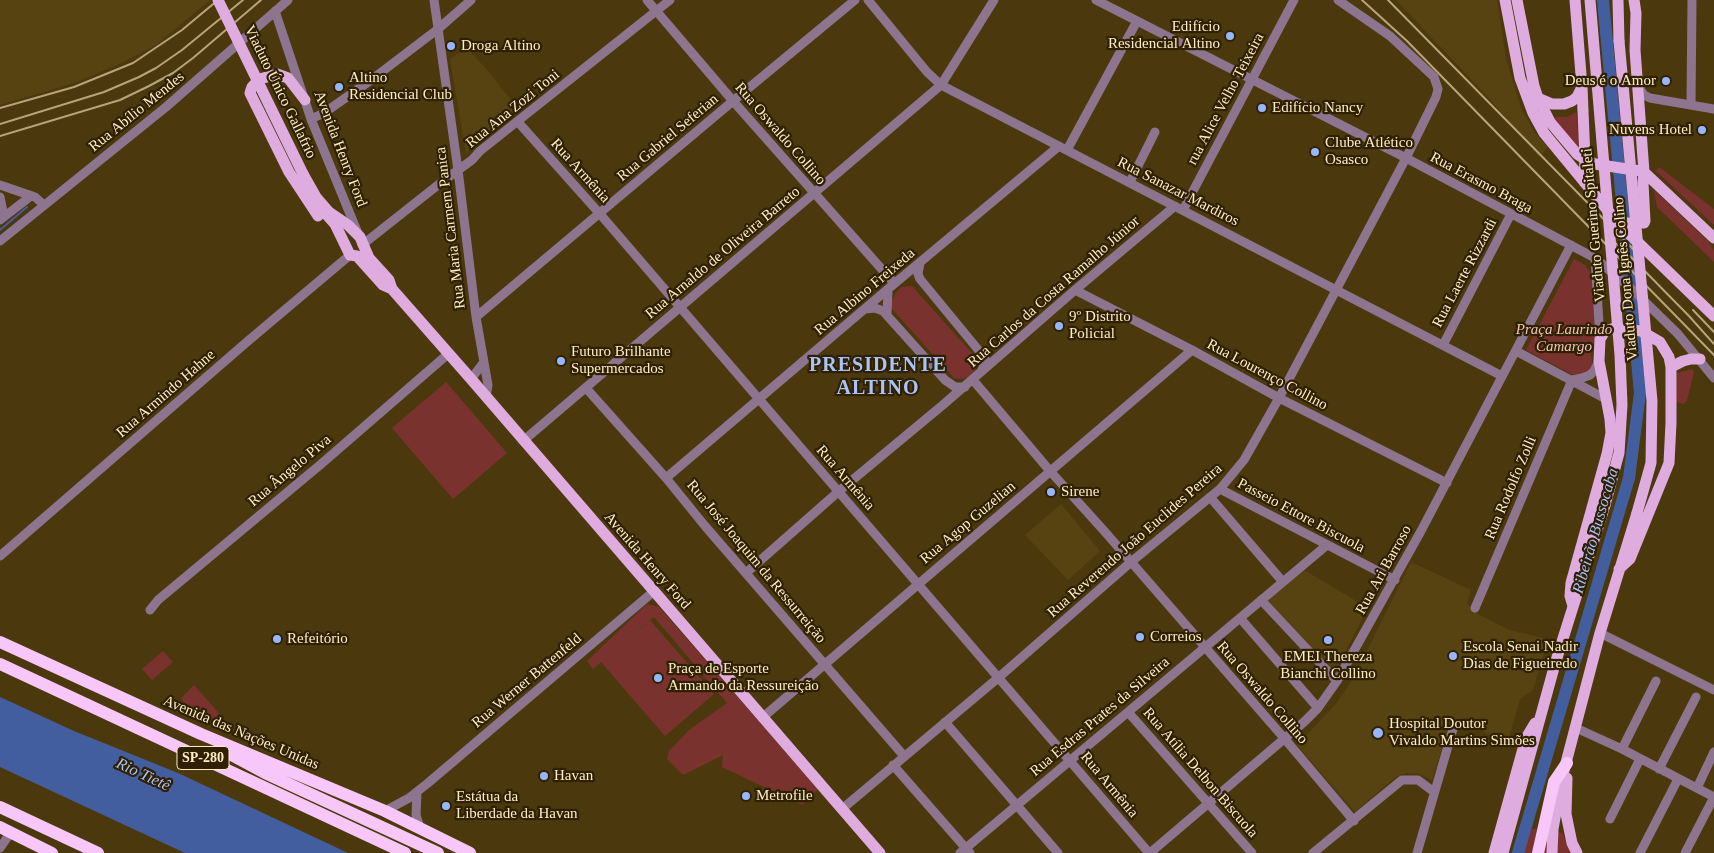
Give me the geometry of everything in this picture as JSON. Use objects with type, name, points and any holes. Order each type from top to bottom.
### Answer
[{"type":"highway","name":"Avenida das Nações Unidas","points":[[0,642],[201,734],[385,811],[470,853]]},
{"type":"highway","name":"SP-280","points":[[0,664],[405,853]]},
{"type":"highway","points":[[201,734],[230,755],[438,853]]},
{"type":"highway","points":[[1538,853],[1554,782],[1567,763]]},
{"type":"highway","points":[[0,807],[98,853]]},
{"type":"highway","points":[[5,830],[52,853]]},
{"type":"main road","name":"Viaduto Único Gallafrio","points":[[218,0],[316,197],[329,212],[348,225],[363,239]]},
{"type":"main road","points":[[1505,0],[1520,78],[1532,113],[1544,133],[1622,225],[1714,316]]},
{"type":"main road","points":[[1517,0],[1529,69],[1538,98],[1550,122],[1561,137],[1577,154],[1595,164],[1644,172],[1714,238]]},
{"type":"main road","points":[[1575,0],[1582,87],[1585,182]]},
{"type":"main road","name":"Viaduto Guerino Spitaleti","points":[[1503,853],[1573,606],[1605,505],[1619,453],[1622,405],[1620,355],[1590,0]]},
{"type":"main road","name":"Viaduto Dona Ignês Colino","points":[[1567,763],[1600,633],[1651,463],[1652,401],[1619,38],[1618,0]]},
{"type":"main road","points":[[1619,38],[1634,0]]},
{"type":"main road","points":[[1622,225],[1644,223],[1646,221],[1642,182],[1644,172],[1638,111],[1635,50],[1636,13],[1634,0]]},
{"type":"main road","points":[[305,100],[288,78],[276,74],[260,79],[252,86],[250,93],[302,194],[333,232],[356,247],[363,239]]},
{"type":"main road","points":[[1538,98],[1552,104],[1564,104],[1577,97],[1582,87]]},
{"type":"main road","points":[[1585,182],[1594,173],[1616,168]]},
{"type":"main road","name":"Viaduto Único Gallafrio","points":[[316,197],[317,204],[335,224],[350,254]]},
{"type":"main road","name":"Avenida Henry Ford","points":[[363,239],[369,258],[389,280],[392,289],[880,853]]},
{"type":"main road","name":"Avenida Henry Ford","points":[[350,254],[357,256],[383,285],[392,289]]},
{"type":"main road","points":[[1573,606],[1570,596],[1571,584],[1607,454],[1611,433],[1599,362],[1600,339],[1605,331],[1609,329],[1636,330],[1660,342],[1669,357],[1671,367],[1671,423],[1668,463],[1630,559],[1619,568]]},
{"type":"main road","points":[[1671,367],[1683,361],[1700,359]]},
{"type":"main road","points":[[1494,853],[1526,738],[1542,713]]},
{"type":"main road","points":[[1552,853],[1553,829],[1558,796],[1567,763]]},
{"type":"main road","points":[[1567,763],[1566,814],[1572,843],[1577,853]]},
{"type":"street","name":"Rua Abílio Mendes","points":[[0,241],[178,96],[288,0]]},
{"type":"street","name":"Rua Maria Carmem Panica","points":[[434,0],[476,317],[488,385],[486,397]]},
{"type":"street","points":[[312,119],[324,113],[372,80],[438,29],[471,0]]},
{"type":"street","name":"Rua Oswaldo Collino","points":[[647,0],[894,284]]},
{"type":"street","name":"Rua Ana Zozi Toni","points":[[363,239],[458,170],[670,0]]},
{"type":"street","name":"Rua Gabriel Seferian","points":[[476,317],[856,0]]},
{"type":"street","name":"Rua Sanazar Mardiros","points":[[868,0],[927,72],[941,85],[1502,376]]},
{"type":"street","name":"Rua Arnaldo de Oliveira Barreto","points":[[523,441],[941,85],[994,0]]},
{"type":"street","name":"Rua Erasmo Braga","points":[[1096,0],[1406,158],[1595,258],[1626,284],[1678,334],[1700,359],[1712,377]]},
{"type":"street","name":"rua Alice Velho Teixeira","points":[[1179,208],[1253,80],[1294,0]]},
{"type":"street","name":"Rua Reverendo João Euclides Pereira","points":[[842,809],[998,678],[1131,562],[1220,489],[1244,460],[1279,398],[1406,158],[1436,97],[1438,89],[1434,78],[1390,36],[1338,0]]},
{"type":"street","points":[[1691,105],[1692,0]]},
{"type":"street","name":"Avenida Henry Ford","points":[[275,11],[312,119],[363,239]]},
{"type":"street","points":[[1063,148],[1137,21]]},
{"type":"street","points":[[1637,84],[1644,95],[1650,98],[1714,109]]},
{"type":"street","points":[[1638,111],[1644,102],[1650,98]]},
{"type":"street","name":"Rua Armênia","points":[[518,122],[600,214],[1150,853]]},
{"type":"street","points":[[1130,182],[1155,132]]},
{"type":"street","name":"Rua Albino Freixeda","points":[[666,478],[760,400],[894,284],[1063,148]]},
{"type":"street","points":[[0,185],[32,196],[44,205]]},
{"type":"street","points":[[2,218],[32,196]]},
{"type":"street","points":[[0,197],[2,218]]},
{"type":"street","name":"Rua Carlos da Costa Ramalho Júnior","points":[[746,572],[838,492],[965,387],[1075,290],[1179,208]]},
{"type":"street","name":"Rua Laerte Rizzardi","points":[[1443,345],[1511,214]]},
{"type":"street","name":"Rua Ari Barroso","points":[[1150,853],[1304,722],[1318,708],[1337,681],[1395,580],[1571,245]]},
{"type":"street","name":"Rua Armindo Hahne","points":[[0,556],[350,254]]},
{"type":"street","points":[[1595,258],[1600,339]]},
{"type":"street","points":[[920,263],[918,274],[922,284],[982,354],[985,363],[981,372]]},
{"type":"street","points":[[887,315],[894,284],[912,280],[922,284]]},
{"type":"street","name":"Rua Lourenço Collino","points":[[1075,290],[1192,350],[1279,398],[1447,483]]},
{"type":"street","points":[[865,309],[876,308],[887,315],[945,380],[955,387],[965,387]]},
{"type":"street","name":"Rua Agop Guzelian","points":[[762,718],[1192,350]]},
{"type":"street","points":[[1516,351],[1606,398]]},
{"type":"street","name":"Rua Ângelo Piva","points":[[150,610],[158,600],[320,465],[448,354]]},
{"type":"street","points":[[982,354],[997,359]]},
{"type":"street","points":[[471,379],[484,362]]},
{"type":"street","points":[[1572,380],[1590,375],[1599,362]]},
{"type":"street","points":[[944,404],[947,392],[945,380]]},
{"type":"street","name":"Rua Oswaldo Collino","points":[[973,380],[1354,821]]},
{"type":"street","name":"Rua Rodolfo Zolli","points":[[1475,608],[1572,380]]},
{"type":"street","name":"Rua José Joaquim da Ressurreição","points":[[586,388],[666,478],[904,756]]},
{"type":"street","name":"Passeio Ettore Biscuola","points":[[1220,489],[1395,580]]},
{"type":"street","points":[[1210,497],[1282,582]]},
{"type":"street","name":"Rua Esdras Prates da Silveira","points":[[965,851],[1070,760],[1327,545]]},
{"type":"street","name":"Rua Werner Battenfeld","points":[[385,811],[417,792],[653,592]]},
{"type":"street","points":[[1261,600],[1337,681]]},
{"type":"street","points":[[1240,618],[1318,708]]},
{"type":"street","points":[[1600,633],[1714,690]]},
{"type":"street","points":[[1622,749],[1656,681]]},
{"type":"street","points":[[1660,769],[1696,697]]},
{"type":"street","name":"Rua Atília Delbon Biscuola","points":[[1128,712],[1252,853]]},
{"type":"street","points":[[944,722],[1058,853]]},
{"type":"street","points":[[1576,728],[1622,749],[1714,797],[1686,853]]},
{"type":"street","points":[[1417,853],[1453,729]]},
{"type":"street","points":[[1696,788],[1714,752]]},
{"type":"street","points":[[1610,819],[1640,759]]},
{"type":"street","points":[[893,765],[965,851]]},
{"type":"street","points":[[1640,853],[1678,779]]},
{"type":"street","points":[[1313,853],[1402,780],[1418,780],[1434,792]]},
{"type":"street","points":[[417,792],[416,815],[420,828]]},
{"type":"street","points":[[0,848],[5,830]]},
{"type":"shaded area","points":[[0,0],[210,0],[156,45],[117,65],[77,82],[0,105]]},
{"type":"shaded area","points":[[1396,0],[1497,0],[1506,58],[1521,108],[1534,132],[1548,147],[1539,157],[1489,98]]},
{"type":"shaded area","points":[[467,48],[519,110],[466,153],[450,59]]},
{"type":"shaded area","points":[[1061,504],[1100,551],[1068,580],[1025,535]]},
{"type":"shaded area","name":"Escola Senai Nadir Dias de Figueiredo","points":[[1411,562],[1471,590],[1467,604],[1478,614],[1509,630],[1548,639],[1533,690],[1520,699],[1508,741],[1505,742],[1459,720],[1457,724],[1451,721],[1432,780],[1419,774],[1407,773],[1398,776],[1355,812],[1297,745],[1336,704],[1355,675]]},
{"type":"shaded area","name":"EMEI Thereza Bianchi Collino","points":[[1304,570],[1368,608],[1335,671],[1267,600]]},
{"type":"green space","points":[[1576,112],[1580,150],[1552,117],[1567,117]]},
{"type":"green space","points":[[1659,167],[1714,209],[1714,225],[1656,171]]},
{"type":"green space","points":[[1654,190],[1708,241],[1714,251],[1714,262],[1657,207]]},
{"type":"green space","name":"Praça Laurindo Camargo","points":[[1574,259],[1585,265],[1594,279],[1596,336],[1590,351],[1593,365],[1589,372],[1575,376],[1526,350]]},
{"type":"green space","points":[[912,286],[979,361],[975,370],[968,377],[954,378],[892,309],[892,300],[897,291],[902,287]]},
{"type":"green space","points":[[1692,369],[1694,372],[1687,400],[1684,404],[1676,402],[1677,373]]},
{"type":"green space","points":[[446,382],[507,453],[453,499],[392,428]]},
{"type":"green space","points":[[647,604],[659,607],[818,789],[802,805],[722,767],[723,755],[683,775],[667,759],[669,751],[689,730],[727,703],[654,617],[650,620],[714,694],[665,736],[601,662],[593,669],[587,661]]},
{"type":"green space","points":[[163,651],[173,662],[152,680],[142,669]]},
{"type":"green space","points":[[194,685],[223,718],[218,722],[202,715],[198,710],[183,702],[181,698]]},
{"type":"green space","points":[[1529,828],[1562,833],[1572,853],[1523,853]]},
{"type":"water","name":"Rio Tietê","points":[[0,697],[74,731],[178,773],[348,853],[185,853],[0,767]]},
{"type":"waterway","name":"Ribeirão Bussocaba","points":[[1518,853],[1629,478],[1640,393],[1603,0]]},
{"type":"waterway","points":[[0,230],[27,207]]},
{"type":"railway","points":[[0,108],[74,87],[133,63],[182,30],[218,0]]},
{"type":"railway","points":[[0,124],[104,92],[139,77],[182,50],[243,0]]},
{"type":"railway","points":[[0,136],[120,100],[149,86],[173,73],[193,58],[261,0]]},
{"type":"railway","points":[[1362,0],[1407,41],[1714,355]]},
{"type":"railway","points":[[1388,0],[1635,251]]},
{"type":"railway","points":[[1613,241],[1689,316],[1714,344]]},
{"type":"railway","points":[[1693,310],[1714,332]]},
{"type":"place","name":"Edifício Residencial Altino","points":[[1230,36]]},
{"type":"place","name":"Droga Altino","points":[[451,46]]},
{"type":"place","name":"Deus é o Amor","points":[[1666,81]]},
{"type":"place","name":"Altino Residencial Club","points":[[339,87]]},
{"type":"place","name":"Edifício Nancy","points":[[1262,108]]},
{"type":"place","name":"Nuvens Hotel","points":[[1702,130]]},
{"type":"place","name":"Clube Atlético Osasco","points":[[1315,152]]},
{"type":"place","name":"9º Distrito Policial","points":[[1059,326]]},
{"type":"place","name":"Futuro Brilhante Supermercados","points":[[561,361]]},
{"type":"place","name":"Sirene","points":[[1051,492]]},
{"type":"place","name":"Correios","points":[[1140,637]]},
{"type":"place","name":"Refeitório","points":[[277,639]]},
{"type":"place","name":"EMEI Thereza Bianchi Collino","points":[[1328,640]]},
{"type":"place","name":"Escola Senai Nadir Dias de Figueiredo","points":[[1453,656]]},
{"type":"place","name":"Praça de Esporte Armando da Ressureição","points":[[658,678]]},
{"type":"place","name":"Hospital Doutor Vivaldo Martins Simões","points":[[1378,733]]},
{"type":"place","name":"Havan","points":[[544,776]]},
{"type":"place","name":"Metrofile","points":[[746,796]]},
{"type":"place","name":"Estátua da Liberdade da Havan","points":[[446,806]]},
{"type":"district","name":"PRESIDENTE ALTINO","points":[[878,378]]}]
